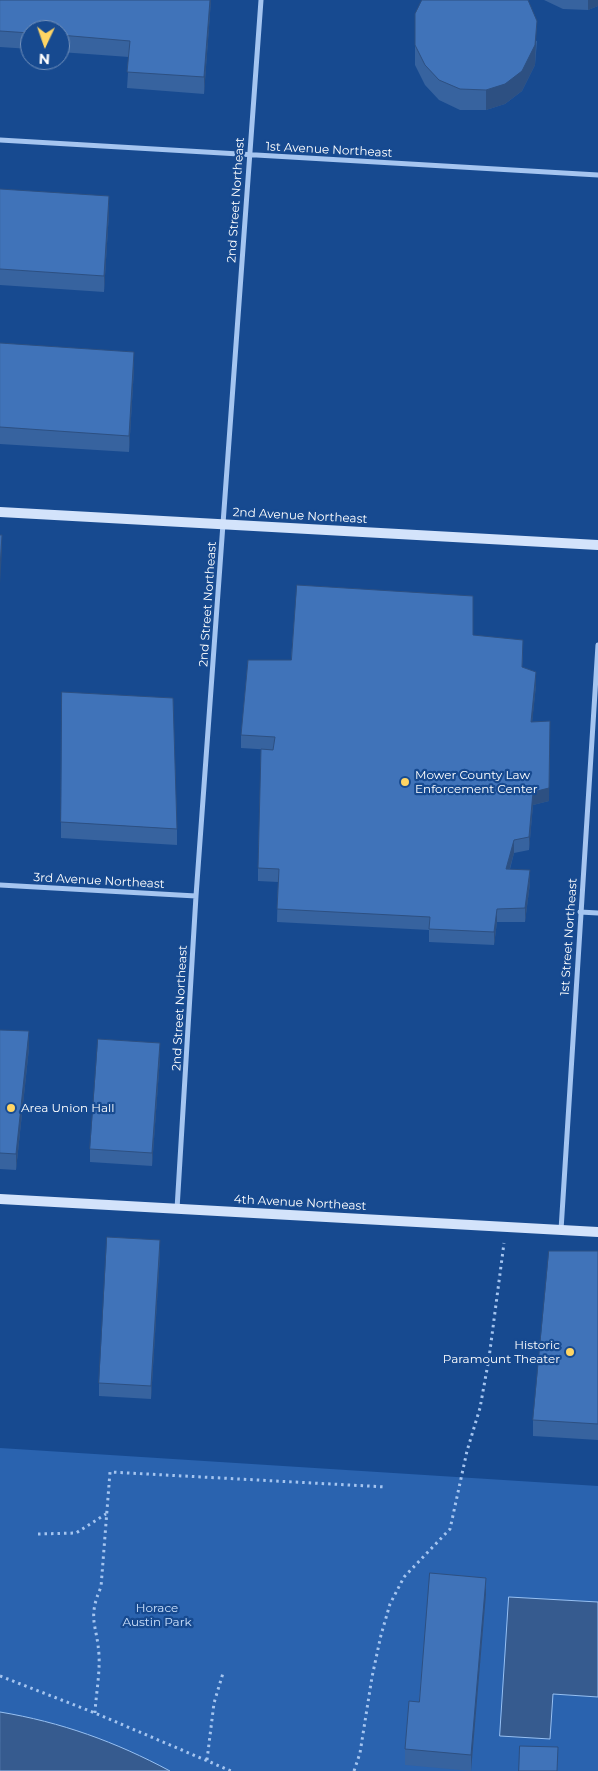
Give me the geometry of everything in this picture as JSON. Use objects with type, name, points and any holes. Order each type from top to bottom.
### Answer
[{"type":"street","name":"2nd Street Northeast","points":[[177,1209],[196,896],[261,0]]},
{"type":"street","name":"1st Avenue Northeast","points":[[0,140],[598,175]]},
{"type":"street","name":"2nd Avenue Northeast","points":[[0,512],[598,545]]},
{"type":"street","name":"1st Street Northeast","points":[[561,1230],[598,645]]},
{"type":"street","name":"3rd Avenue Northeast","points":[[0,885],[196,896]]},
{"type":"street","points":[[580,912],[598,913]]},
{"type":"street","name":"4th Avenue Northeast","points":[[0,1199],[598,1232]]},
{"type":"path","points":[[354,1771],[360,1753],[372,1677],[381,1635],[390,1604],[404,1577],[450,1529],[467,1451],[480,1408],[502,1264],[505,1227]]},
{"type":"path","points":[[95,1713],[99,1655],[92,1621],[94,1601],[101,1587],[110,1472],[386,1487]]},
{"type":"path","points":[[38,1534],[76,1533],[107,1514]]},
{"type":"path","points":[[207,1760],[214,1703],[223,1674]]},
{"type":"path","points":[[0,1676],[95,1713],[230,1771]]},
{"type":"green space","name":"Horace Austin Park","points":[[0,1448],[598,1486],[598,1771],[0,1771]]},
{"type":"shaded area","points":[[509,1597],[598,1602],[598,1697],[553,1694],[550,1739],[500,1736]]},
{"type":"shaded area","points":[[0,1712],[45,1721],[88,1734],[170,1771],[0,1771]]},
{"type":"building","points":[[0,0],[210,0],[204,77],[127,72],[130,41],[70,36],[70,20],[20,20],[20,32],[0,31]]},
{"type":"building","points":[[422,0],[528,0],[537,21],[535,45],[522,71],[505,84],[486,90],[460,89],[439,80],[425,65],[415,45],[415,14]]},
{"type":"building","points":[[0,189],[109,196],[104,276],[0,269]]},
{"type":"building","points":[[0,343],[134,352],[129,436],[0,427]]},
{"type":"building","points":[[0,535],[2,535],[0,568]]},
{"type":"building","name":"Mower County Law Enforcement Center","points":[[297,585],[473,596],[473,635],[523,640],[522,667],[536,672],[531,722],[550,721],[549,788],[533,792],[529,837],[514,840],[506,869],[530,870],[525,908],[497,909],[494,932],[429,929],[430,917],[277,909],[279,869],[258,868],[261,749],[273,750],[275,737],[241,735],[248,660],[291,660]]},
{"type":"building","points":[[62,692],[173,698],[177,829],[61,822]]},
{"type":"building","name":"Area Union Hall","points":[[0,1030],[29,1031],[16,1154],[0,1153]]},
{"type":"building","points":[[98,1039],[160,1043],[152,1153],[90,1149]]},
{"type":"building","points":[[107,1237],[160,1240],[151,1386],[99,1383]]},
{"type":"building","name":"Historic Paramount Theater","points":[[549,1251],[598,1251],[598,1424],[533,1420]]},
{"type":"building","points":[[430,1573],[486,1578],[471,1755],[405,1749],[409,1701],[419,1702]]},
{"type":"building","points":[[520,1746],[558,1747],[557,1771],[519,1771]]},
{"type":"place","name":"Mower County Law Enforcement Center","points":[[405,782]]},
{"type":"place","name":"Area Union Hall","points":[[11,1108]]},
{"type":"place","name":"Historic Paramount Theater","points":[[570,1352]]}]
